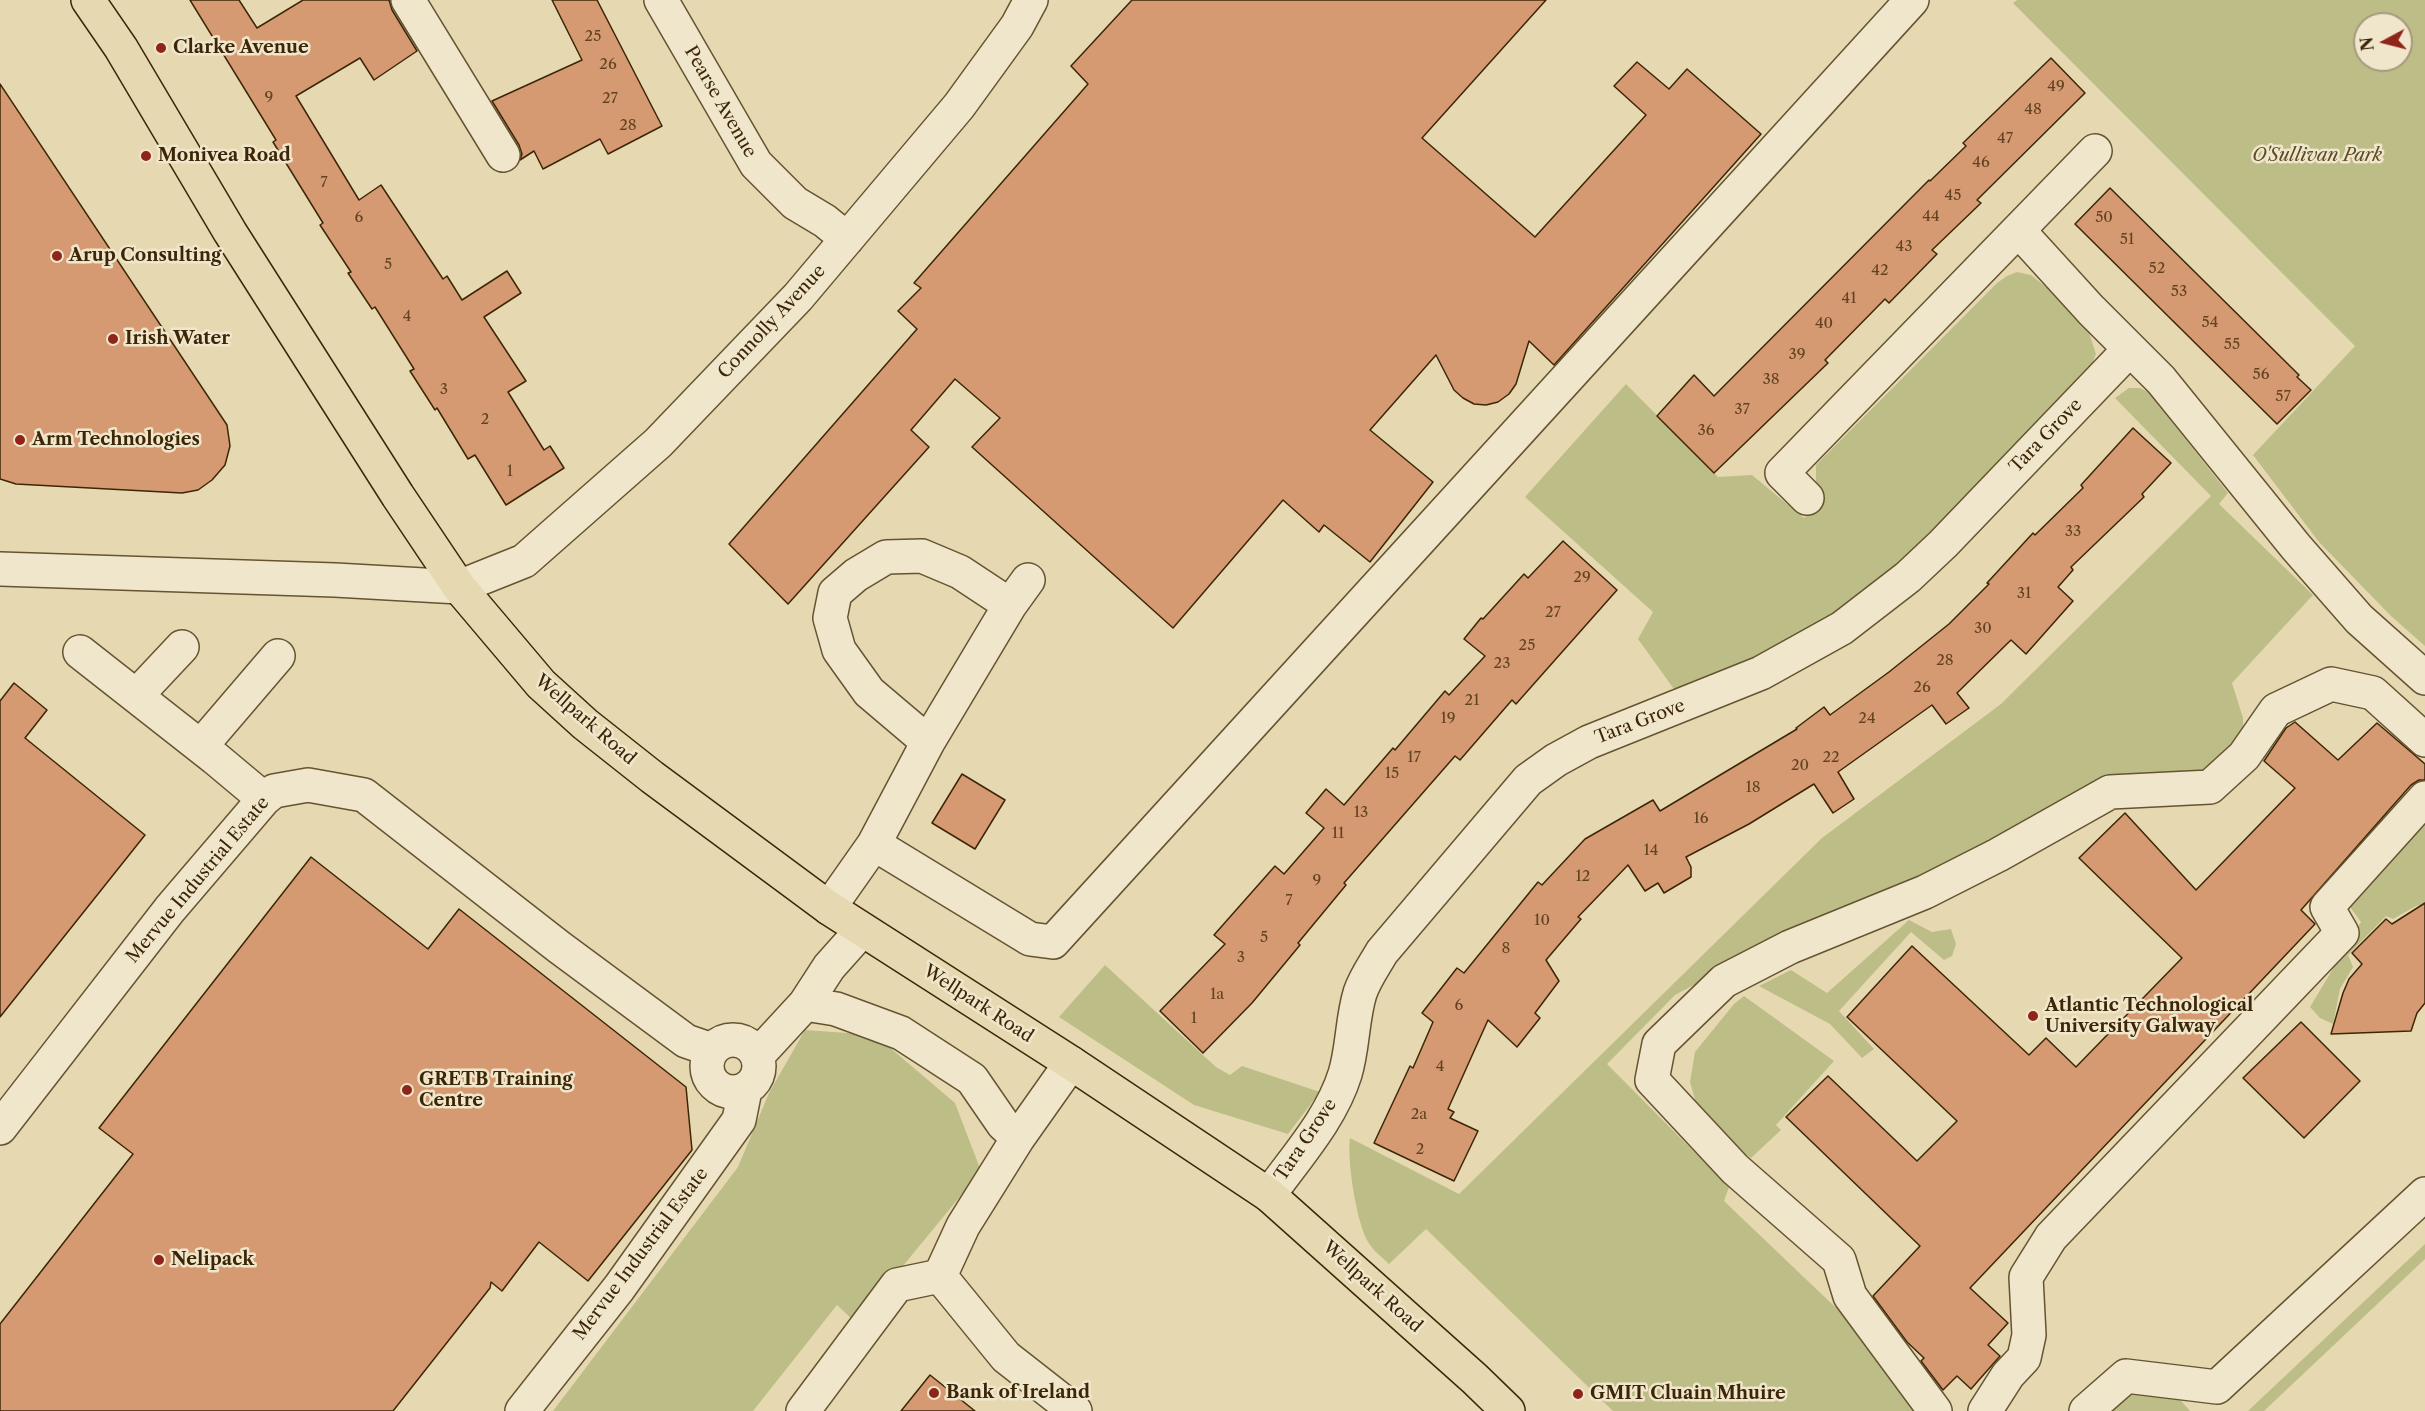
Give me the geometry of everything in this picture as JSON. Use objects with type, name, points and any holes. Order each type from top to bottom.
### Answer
[{"type":"main road","points":[[88,0],[121,48],[230,232],[398,496],[459,587]]},
{"type":"main road","name":"Wellpark Road","points":[[459,587],[541,684],[585,724],[652,777],[862,930],[1071,1063],[1269,1195],[1508,1411]]},
{"type":"street","points":[[408,0],[502,155]]},
{"type":"street","name":"Pearse Avenue","points":[[661,0],[756,164],[795,203],[825,221],[847,239]]},
{"type":"street","name":"Connolly Avenue","points":[[459,587],[524,561],[658,443],[798,297],[959,106],[1017,26],[1031,0]]},
{"type":"street","points":[[874,844],[1030,939],[1053,942],[1912,0]]},
{"type":"street","points":[[1807,498],[1782,473],[2095,151]]},
{"type":"street","points":[[2019,231],[2091,310],[2186,408],[2296,547],[2359,619],[2425,678]]},
{"type":"street","name":"Tara Grove","points":[[1269,1195],[1329,1110],[1338,1093],[1350,1053],[1360,994],[1366,977],[1382,952],[1528,780],[1556,760],[1589,742],[1761,673],[1842,628],[1908,577],[1943,544],[2130,349]]},
{"type":"street","points":[[830,908],[874,844],[928,742],[1019,593],[922,556],[886,556],[856,575],[835,593],[830,618],[839,650],[869,692],[928,742]]},
{"type":"street","points":[[0,568],[335,580],[459,587]]},
{"type":"street","points":[[136,696],[182,647]]},
{"type":"street","points":[[80,652],[201,746],[264,799]]},
{"type":"street","points":[[201,746],[278,656]]},
{"type":"street","points":[[1935,1411],[1850,1296],[1839,1260],[1735,1169],[1652,1080],[1659,1044],[1724,981],[1790,948],[1924,892],[1998,855],[2110,792],[2210,787],[2244,756],[2276,710],[2331,684],[2373,693],[2425,740]]},
{"type":"street","name":"Mervue Industrial Estate","points":[[0,1128],[170,909],[264,799],[274,791],[308,785],[364,795],[559,947],[686,1041],[711,1050]]},
{"type":"street","points":[[1985,1411],[2008,1375],[2024,1358],[2029,1335],[2026,1277],[2051,1237],[2342,933],[2327,908],[2425,798]]},
{"type":"street","points":[[745,1090],[728,1092],[713,1083],[706,1067],[711,1050],[717,1045],[732,1040],[747,1044],[757,1056],[805,1004],[829,967],[862,930]]},
{"type":"street","points":[[805,1004],[836,1009],[901,1033],[972,1079],[1003,1124],[1018,1138]]},
{"type":"street","name":"Mervue Industrial Estate","points":[[522,1411],[619,1288],[740,1120],[745,1090],[756,1079],[759,1064],[757,1056]]},
{"type":"street","points":[[940,1276],[963,1226],[1018,1138],[1071,1063]]},
{"type":"street","points":[[2086,1411],[2126,1376],[2217,1387],[2425,1194]]},
{"type":"street","points":[[803,1411],[897,1285],[940,1276]]},
{"type":"street","points":[[940,1276],[1006,1357],[1075,1411]]},
{"type":"green space","name":"O'Sullivan Park","points":[[2017,0],[2425,0],[2425,646],[2391,616],[2319,542],[2253,455],[2355,346],[2013,3]]},
{"type":"green space","points":[[2017,272],[2031,275],[2072,308],[2087,326],[2096,354],[2092,364],[1915,554],[1805,636],[1676,692],[1638,639],[1653,612],[1525,497],[1626,384],[1718,477],[1752,475],[1804,518],[1825,498],[1816,484],[1816,465],[1997,283]]},
{"type":"green space","points":[[2129,388],[2140,388],[2148,392],[2228,493],[2219,504],[2313,595],[2232,683],[2243,718],[2243,735],[2212,770],[1974,855],[1707,978],[1675,995],[1607,1064],[1729,1187],[1724,1201],[1876,1346],[1921,1411],[1613,1411],[1426,1229],[1389,1264],[1371,1247],[1363,1231],[1353,1190],[1350,1138],[1459,1194],[1822,838],[2001,704],[2211,496],[2115,398]]},
{"type":"green space","points":[[2425,811],[2425,904],[2416,906],[2393,919],[2386,916],[2348,955],[2353,967],[2340,989],[2333,1024],[2320,1018],[2310,1007],[2361,922],[2350,907],[2362,880]]},
{"type":"green space","points":[[1909,920],[1932,932],[1951,929],[1956,944],[1952,956],[1944,960],[1911,932],[1839,1011],[1874,1049],[1862,1058],[1830,1024],[1759,986],[1791,970],[1827,993]]},
{"type":"green space","points":[[1105,965],[1216,1067],[1230,1075],[1242,1066],[1320,1092],[1288,1134],[1194,1105],[1059,1017]]},
{"type":"green space","points":[[1744,996],[1834,1061],[1776,1125],[1781,1130],[1751,1158],[1723,1138],[1696,1103],[1690,1082],[1695,1052],[1734,1004]]},
{"type":"green space","points":[[805,1030],[875,1035],[955,1103],[981,1171],[856,1323],[837,1305],[753,1411],[553,1411],[738,1167],[769,1093]]},
{"type":"green space","points":[[2425,1244],[2425,1259],[2264,1411],[2248,1411]]},
{"type":"green space","points":[[2128,1385],[2176,1395],[2190,1411],[2097,1411]]},
{"type":"building","points":[[190,0],[239,0],[257,28],[303,0],[389,0],[392,10],[417,51],[374,80],[360,58],[296,96],[359,200],[381,185],[443,279],[447,276],[462,300],[507,271],[521,293],[484,317],[526,381],[508,392],[544,450],[550,446],[564,468],[506,505],[475,455],[468,459],[437,408],[435,410],[410,371],[414,369],[375,307],[372,309],[348,273],[351,272],[320,225],[323,223],[273,142],[276,140]]},
{"type":"building","points":[[552,0],[597,0],[662,126],[608,154],[600,139],[543,169],[534,151],[520,160],[522,154],[519,145],[492,101],[582,60]]},
{"type":"building","points":[[1132,0],[1546,0],[1422,138],[1535,237],[1646,115],[1614,86],[1637,62],[1669,89],[1687,69],[1761,134],[1554,365],[1529,341],[1516,384],[1509,394],[1498,402],[1486,405],[1474,404],[1454,390],[1436,355],[1370,430],[1433,482],[1370,562],[1324,525],[1319,532],[1283,500],[1173,628],[972,447],[1000,418],[955,379],[911,430],[929,447],[788,604],[729,544],[917,329],[898,311],[921,288],[914,283],[1088,84],[1071,66]]},
{"type":"building","points":[[2051,58],[2085,93],[1977,200],[1981,203],[1932,250],[1937,254],[1889,303],[1885,299],[1825,360],[1828,363],[1714,473],[1657,416],[1694,375],[1714,396],[1929,180],[1966,146],[1963,143]]},
{"type":"building","points":[[0,84],[227,425],[230,446],[225,465],[212,480],[198,490],[182,493],[16,484],[0,479]]},
{"type":"building","points":[[2110,188],[2299,375],[2297,377],[2311,390],[2277,424],[2075,224]]},
{"type":"building","points":[[2133,428],[2171,463],[2142,494],[2144,497],[2071,567],[2073,570],[2058,587],[2073,601],[2026,654],[2011,640],[1957,693],[1969,708],[1946,724],[1932,705],[1838,772],[1854,799],[1833,813],[1814,784],[1749,824],[1686,857],[1691,867],[1691,877],[1664,893],[1658,883],[1645,891],[1628,865],[1578,917],[1581,919],[1546,960],[1559,981],[1535,1013],[1540,1018],[1517,1047],[1488,1020],[1448,1109],[1454,1112],[1450,1118],[1478,1131],[1454,1181],[1374,1143],[1410,1066],[1413,1068],[1433,1022],[1422,1013],[1457,968],[1464,973],[1538,882],[1542,885],[1585,839],[1653,800],[1660,811],[1797,729],[1824,707],[1830,715],[1889,672],[1949,624],[1989,584],[1987,583],[2033,533],[2035,535],[2083,488],[2081,485]]},
{"type":"building","points":[[1563,541],[1617,590],[1516,704],[1512,700],[1460,760],[1455,756],[1344,883],[1346,885],[1298,943],[1300,945],[1252,1003],[1203,1053],[1160,1011],[1225,944],[1214,935],[1275,866],[1284,874],[1324,828],[1306,813],[1326,789],[1344,805],[1445,691],[1449,695],[1485,656],[1464,639],[1481,618],[1483,619],[1524,574],[1528,578]]},
{"type":"building","points":[[14,683],[47,710],[25,738],[145,835],[0,1017],[0,701]]},
{"type":"building","points":[[2295,722],[2338,760],[2377,723],[2425,764],[2425,780],[2419,780],[2411,785],[2301,910],[2315,924],[1970,1288],[2008,1323],[1988,1345],[2000,1356],[1971,1389],[1957,1376],[1943,1390],[1921,1361],[1924,1358],[1907,1342],[1873,1296],[1920,1246],[1786,1117],[1828,1076],[1917,1161],[1957,1121],[1847,1017],[1912,946],[2029,1055],[2046,1038],[2076,1067],[2182,958],[2079,858],[2125,813],[2196,890],[2295,788],[2264,761],[2286,728]]},
{"type":"building","points":[[962,774],[1005,800],[975,849],[932,823]]},
{"type":"building","name":"GRETB Training Centre","points":[[311,857],[428,949],[459,909],[686,1087],[692,1150],[588,1281],[539,1242],[502,1291],[491,1282],[490,1288],[393,1411],[0,1411],[0,1324],[133,1154],[99,1128]]},
{"type":"building","points":[[2425,903],[2425,1003],[2417,1013],[2411,1031],[2331,1034],[2349,979],[2362,964],[2352,953],[2386,919],[2392,924]]},
{"type":"building","points":[[2301,1022],[2360,1081],[2304,1138],[2243,1078]]},
{"type":"building","name":"Bank of Ireland","points":[[930,1375],[975,1411],[901,1411]]},
{"type":"place","name":"Clarke Avenue","points":[[161,48]]},
{"type":"place","name":"Monivea Road","points":[[146,156]]},
{"type":"place","name":"Arup Consulting","points":[[57,256]]},
{"type":"place","name":"Irish Water","points":[[113,339]]},
{"type":"place","name":"Arm Technologies","points":[[20,440]]},
{"type":"place","name":"Atlantic Technological University Galway","points":[[2033,1016]]},
{"type":"place","name":"GRETB Training Centre","points":[[407,1090]]},
{"type":"place","name":"Nelipack","points":[[159,1260]]},
{"type":"place","name":"Bank of Ireland","points":[[934,1393]]},
{"type":"place","name":"GMIT Cluain Mhuire","points":[[1578,1394]]}]
